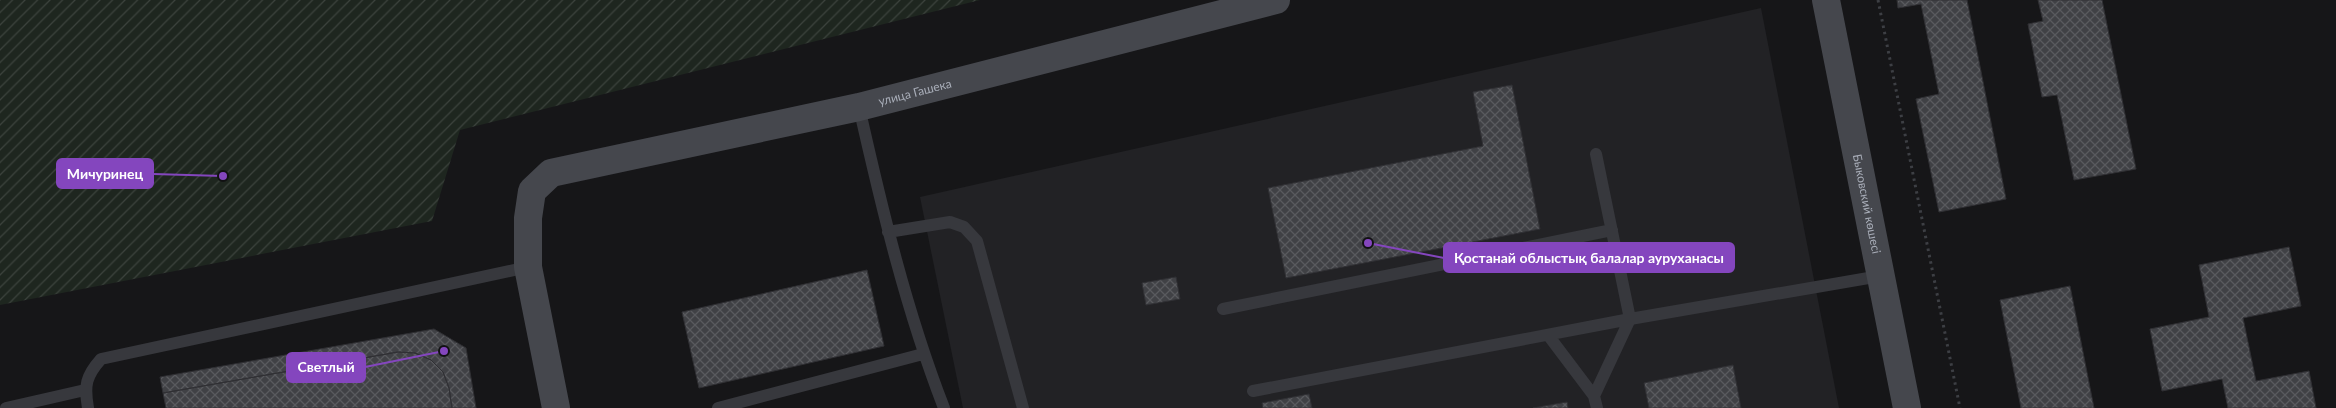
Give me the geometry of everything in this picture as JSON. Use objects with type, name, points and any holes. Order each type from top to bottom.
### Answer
[{"type":"main road","name":"улица Гашека","points":[[528,267],[528,218],[532,191],[551,173],[858,107],[1276,0]]},
{"type":"main road","name":"Быковский көшесі","points":[[1826,0],[1907,408]]},
{"type":"main road","points":[[528,267],[556,408]]},
{"type":"lane","points":[[858,107],[888,232],[923,354],[944,408]]},
{"type":"lane","points":[[1596,154],[1630,319],[1596,402]]},
{"type":"lane","points":[[888,232],[950,222],[964,227],[976,241],[1023,408]]},
{"type":"lane","points":[[1224,309],[1612,230]]},
{"type":"lane","points":[[88,408],[85,390],[90,371],[102,358],[528,267]]},
{"type":"lane","points":[[1253,391],[1548,334],[1880,276]]},
{"type":"lane","points":[[1548,334],[1596,402]]},
{"type":"lane","points":[[718,408],[923,354]]},
{"type":"lane","points":[[6,408],[85,390]]},
{"type":"path","points":[[1878,0],[1960,408]]},
{"type":"shaded area","points":[[0,0],[980,0],[460,130],[432,221],[0,305]]},
{"type":"shaded area","points":[[1761,8],[1839,408],[963,408],[920,197]]},
{"type":"building","points":[[1897,0],[1967,0],[2006,199],[1939,212],[1916,99],[1939,94],[1921,4],[1898,8]]},
{"type":"building","points":[[2038,0],[2102,0],[2136,169],[2074,180],[2057,95],[2042,97],[2028,24],[2043,21]]},
{"type":"building","points":[[1512,85],[1540,229],[1286,278],[1268,188],[1483,146],[1473,92]]},
{"type":"building","points":[[2289,247],[2301,306],[2243,318],[2256,381],[2309,371],[2316,408],[2228,408],[2222,379],[2162,391],[2150,329],[2209,317],[2199,265]]},
{"type":"building","points":[[867,270],[884,346],[699,388],[682,312]]},
{"type":"building","points":[[1176,277],[1180,299],[1146,305],[1142,283]]},
{"type":"building","points":[[2070,286],[2094,408],[2021,408],[2000,300]]},
{"type":"building","points":[[434,329],[466,348],[476,408],[452,408],[449,388],[443,372],[431,360],[415,353],[398,352],[163,393],[160,377]]},
{"type":"building","points":[[398,352],[415,353],[431,360],[443,372],[449,388],[452,408],[166,408],[163,393]]},
{"type":"building","points":[[1733,365],[1741,408],[1649,408],[1644,383]]},
{"type":"building","points":[[1309,394],[1312,408],[1263,408],[1262,403]]},
{"type":"building","points":[[1567,402],[1568,408],[1533,408]]},
{"type":"place","name":"Мичуринец","points":[[223,176]]},
{"type":"place","name":"Қостанай облыстық балалар ауруханасы","points":[[1368,243]]},
{"type":"place","name":"Светлый","points":[[444,351]]}]
